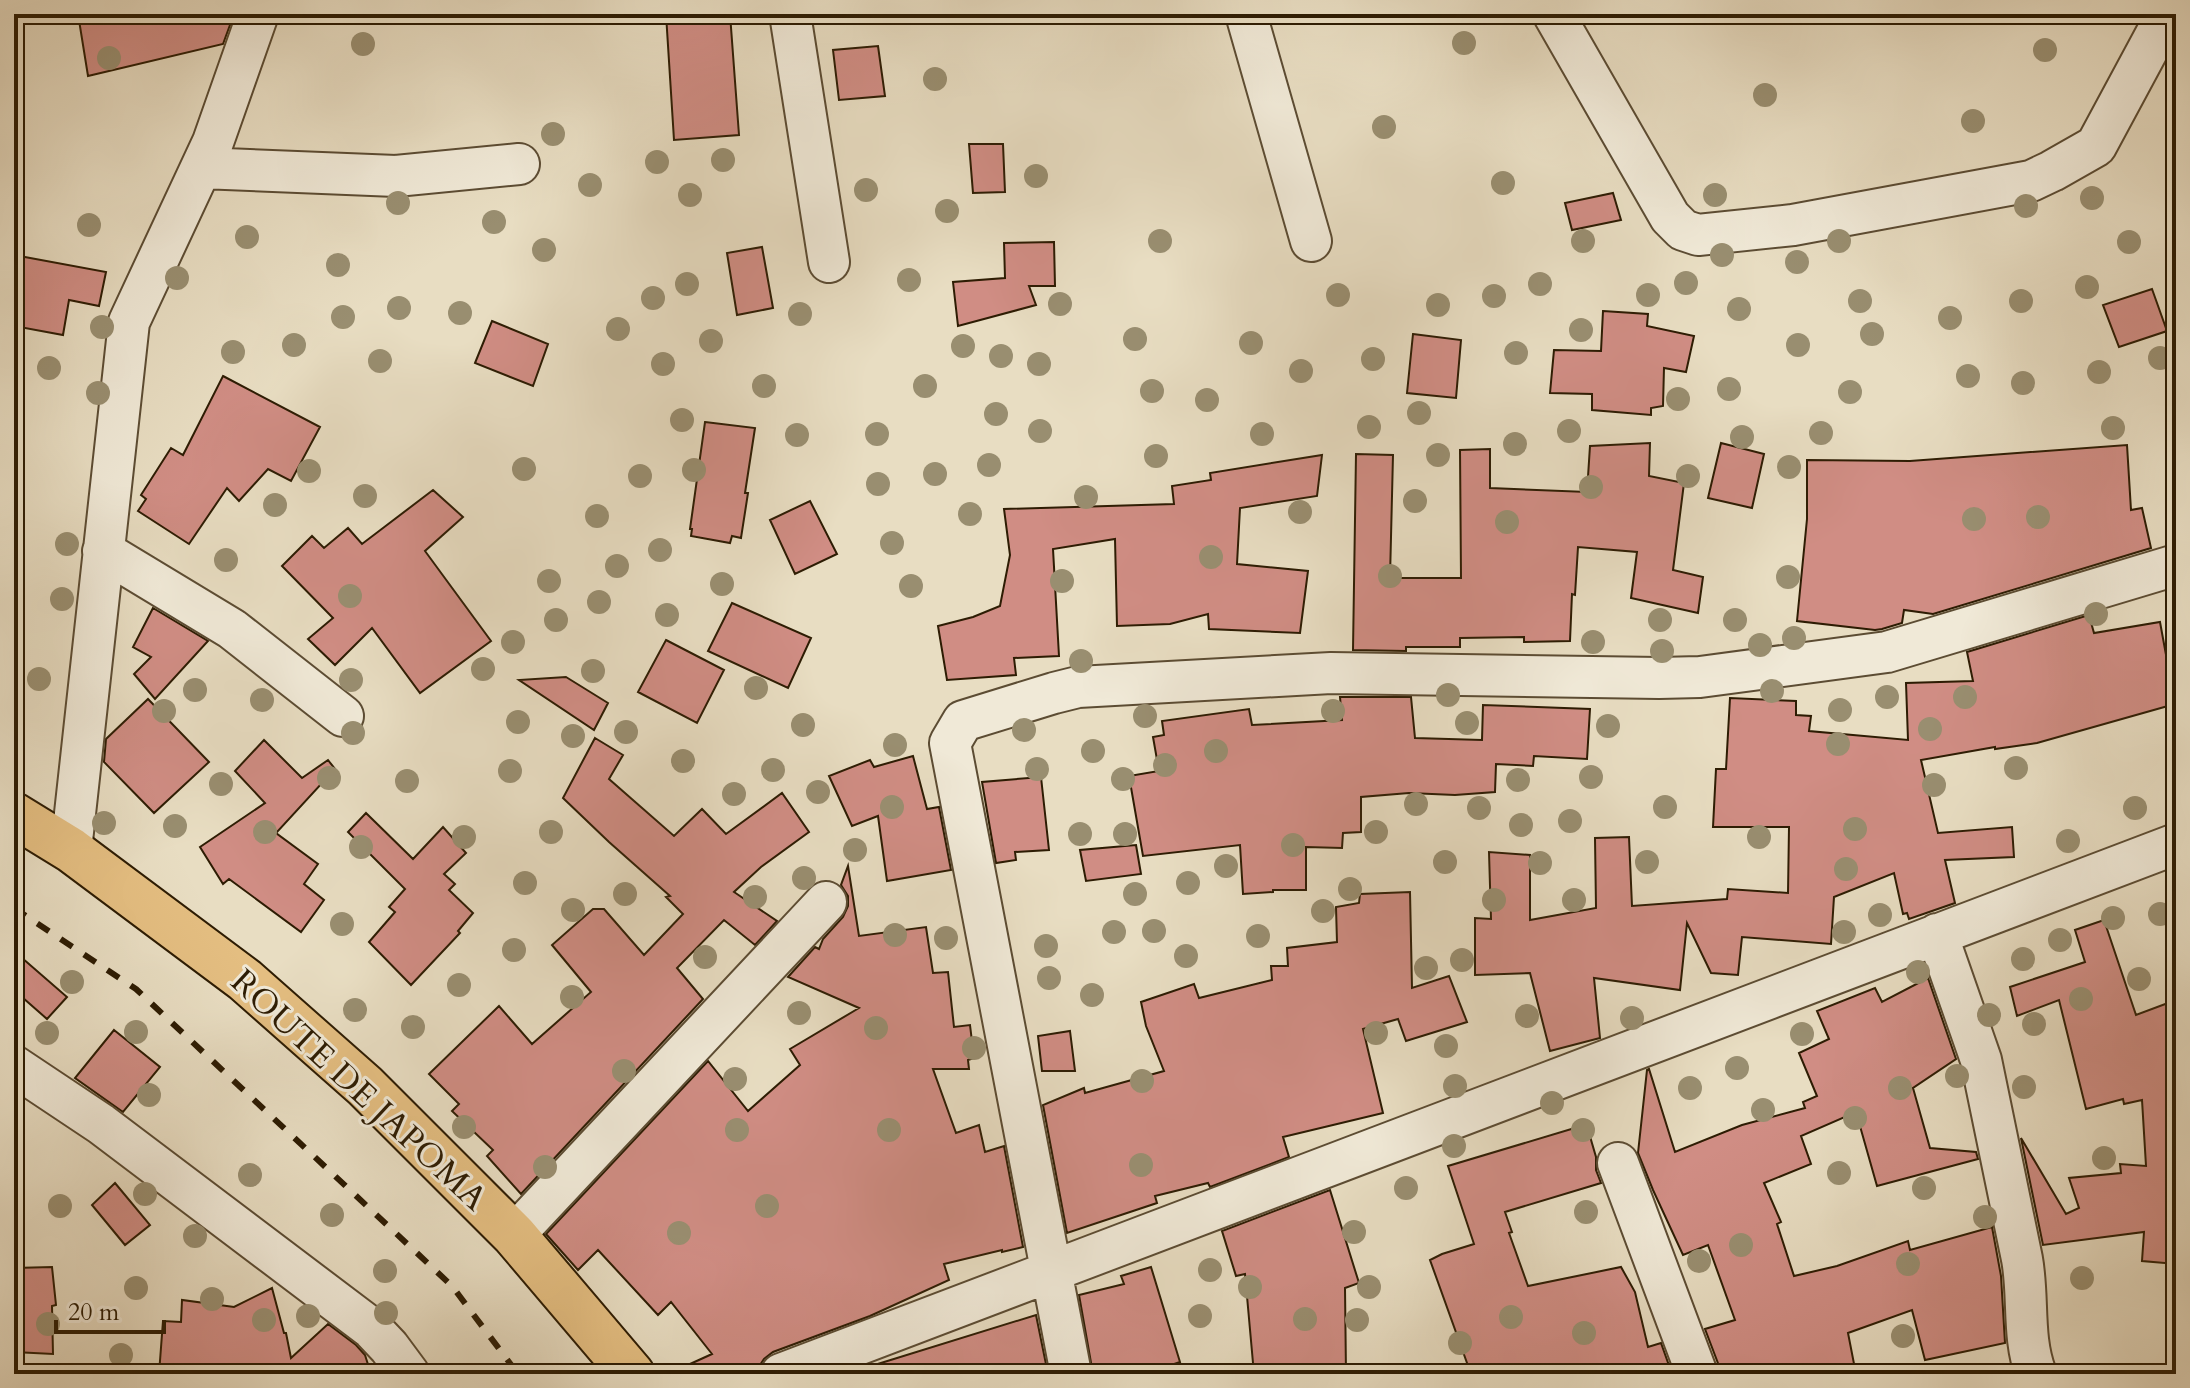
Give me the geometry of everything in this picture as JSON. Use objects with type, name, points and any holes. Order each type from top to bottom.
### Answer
[{"type":"main road","name":"ROUTE DE JAPOMA","points":[[14,815],[71,850],[245,980],[365,1086],[514,1235],[632,1374]]},
{"type":"street","points":[[71,850],[129,322],[213,142],[258,14]]},
{"type":"street","points":[[790,14],[829,262]]},
{"type":"street","points":[[1246,14],[1311,241]]},
{"type":"street","points":[[1555,14],[1670,217],[1683,230],[1698,235],[1793,225],[2031,181],[2096,146],[2167,14]]},
{"type":"street","points":[[201,168],[396,176],[519,164]]},
{"type":"street","points":[[103,551],[232,629],[343,716]]},
{"type":"street","points":[[1071,1374],[950,743],[963,721],[1054,693],[1094,686],[1331,673],[1659,678],[1715,675],[1887,652],[2176,565]]},
{"type":"street","points":[[781,1374],[2176,844]]},
{"type":"street","points":[[514,1235],[826,902]]},
{"type":"street","points":[[1937,934],[1981,1060],[2024,1268],[2029,1357],[2036,1374]]},
{"type":"street","points":[[14,1066],[101,1124],[371,1328],[409,1374]]},
{"type":"street","points":[[1618,1163],[1697,1374]]},
{"type":"building","points":[[78,14],[234,14],[223,44],[88,76]]},
{"type":"building","points":[[666,14],[730,14],[739,135],[674,140]]},
{"type":"building","points":[[878,46],[885,96],[839,100],[833,50]]},
{"type":"building","points":[[969,144],[1003,144],[1005,192],[973,193]]},
{"type":"building","points":[[1613,193],[1621,220],[1572,230],[1565,203]]},
{"type":"building","points":[[1054,242],[1055,286],[1029,286],[1036,305],[958,326],[953,282],[1005,278],[1004,243]]},
{"type":"building","points":[[762,247],[773,308],[737,315],[727,253]]},
{"type":"building","points":[[14,255],[106,272],[99,306],[69,300],[63,335],[14,326]]},
{"type":"building","points":[[2152,289],[2167,331],[2119,347],[2103,305]]},
{"type":"building","points":[[1603,311],[1648,314],[1647,326],[1694,336],[1686,372],[1664,368],[1663,406],[1651,408],[1651,415],[1592,410],[1592,394],[1550,393],[1554,350],[1601,351]]},
{"type":"building","points":[[492,321],[548,344],[533,386],[475,363]]},
{"type":"building","points":[[1413,334],[1461,340],[1456,398],[1407,393]]},
{"type":"building","points":[[223,376],[320,427],[291,481],[268,469],[239,501],[227,488],[189,544],[138,511],[146,499],[141,495],[171,448],[183,455]]},
{"type":"building","points":[[705,422],[755,428],[741,538],[732,536],[730,543],[691,536]]},
{"type":"building","points":[[1650,443],[1649,476],[1684,483],[1673,570],[1703,577],[1698,613],[1631,598],[1637,552],[1578,547],[1570,641],[1524,642],[1524,637],[1460,638],[1460,647],[1406,647],[1406,651],[1353,650],[1356,454],[1393,455],[1390,578],[1461,578],[1460,450],[1490,449],[1490,488],[1587,492],[1590,446]]},
{"type":"building","points":[[1721,443],[1764,454],[1752,508],[1708,498]]},
{"type":"building","points":[[2127,445],[2131,510],[2142,508],[2151,548],[1933,614],[1904,610],[1902,623],[1882,629],[1797,621],[1807,519],[1807,460],[1910,461]]},
{"type":"building","points":[[1322,455],[1317,496],[1240,508],[1237,564],[1308,571],[1300,633],[1209,629],[1208,614],[1170,624],[1117,626],[1115,539],[1053,549],[1059,656],[1014,658],[1016,675],[947,680],[938,626],[1000,606],[1010,555],[1004,509],[1174,504],[1172,486],[1211,480],[1210,473]]},
{"type":"building","points":[[433,490],[463,517],[425,551],[491,641],[420,693],[372,628],[335,665],[308,639],[333,618],[282,566],[312,536],[324,548],[348,528],[362,544]]},
{"type":"building","points":[[810,501],[837,554],[795,574],[770,520]]},
{"type":"building","points":[[732,603],[811,638],[788,688],[708,651]]},
{"type":"building","points":[[153,608],[208,641],[155,699],[134,674],[151,657],[133,647]]},
{"type":"building","points":[[2089,615],[2094,633],[2160,622],[2175,704],[2037,743],[1921,760],[1938,833],[2012,827],[2014,857],[1945,860],[1955,903],[1909,919],[1907,913],[1903,914],[1894,873],[1834,897],[1831,944],[1742,937],[1738,975],[1711,973],[1687,923],[1680,990],[1594,978],[1600,1038],[1550,1051],[1530,973],[1475,975],[1475,918],[1491,919],[1489,852],[1530,855],[1530,920],[1596,908],[1595,838],[1629,837],[1632,906],[1727,899],[1728,889],[1788,893],[1789,827],[1713,827],[1716,769],[1726,769],[1730,698],[1796,701],[1796,715],[1811,716],[1809,731],[1908,740],[1906,683],[1973,681],[1967,652]]},
{"type":"building","points":[[666,640],[724,670],[697,723],[638,692]]},
{"type":"building","points":[[566,677],[608,703],[594,730],[519,680]]},
{"type":"building","points":[[1340,697],[1411,697],[1415,738],[1482,740],[1483,705],[1590,709],[1587,759],[1534,756],[1533,766],[1496,764],[1495,792],[1361,797],[1361,832],[1343,833],[1342,848],[1306,847],[1306,890],[1243,894],[1240,845],[1143,856],[1129,776],[1159,771],[1153,737],[1164,735],[1162,721],[1249,709],[1252,725],[1342,720]]},
{"type":"building","points":[[148,699],[209,762],[154,813],[104,762],[106,739]]},
{"type":"building","points":[[595,738],[623,755],[609,779],[674,836],[702,809],[726,834],[782,793],[809,832],[761,867],[734,892],[777,921],[755,945],[724,920],[677,968],[703,999],[521,1194],[487,1156],[493,1150],[452,1111],[459,1104],[429,1074],[499,1006],[532,1044],[591,992],[552,945],[593,909],[604,909],[644,955],[683,914],[666,897],[670,896],[563,798]]},
{"type":"building","points":[[264,740],[302,778],[328,760],[335,769],[276,833],[318,864],[304,884],[324,900],[301,932],[229,879],[223,884],[200,847],[265,803],[235,771]]},
{"type":"building","points":[[913,756],[927,809],[939,807],[951,870],[887,881],[878,816],[852,826],[829,776],[870,760],[874,767]]},
{"type":"building","points":[[1041,777],[1049,850],[1015,852],[1016,860],[996,863],[982,782]]},
{"type":"building","points":[[366,813],[413,859],[443,827],[466,853],[444,874],[455,884],[449,890],[473,913],[458,931],[460,933],[411,985],[369,942],[395,912],[389,907],[405,889],[348,832]]},
{"type":"building","points":[[1136,845],[1141,874],[1086,881],[1080,850]]},
{"type":"building","points":[[848,866],[859,936],[926,927],[933,973],[948,972],[954,1027],[970,1025],[974,1058],[968,1060],[969,1069],[933,1069],[956,1133],[979,1125],[985,1152],[1004,1146],[1023,1247],[944,1264],[949,1280],[870,1316],[773,1352],[760,1365],[741,1374],[668,1374],[712,1354],[671,1302],[658,1315],[598,1250],[578,1270],[546,1234],[708,1061],[748,1111],[800,1065],[790,1049],[859,1008],[788,977],[815,947],[819,949],[823,939],[843,917],[848,896],[841,885]]},
{"type":"building","points":[[1410,892],[1412,988],[1449,976],[1467,1022],[1406,1041],[1398,1019],[1363,1029],[1383,1113],[1283,1137],[1289,1157],[1210,1187],[1208,1183],[1155,1196],[1157,1203],[1067,1233],[1043,1105],[1084,1088],[1085,1093],[1164,1071],[1146,1026],[1141,1002],[1194,984],[1199,998],[1272,980],[1271,966],[1288,966],[1287,948],[1337,942],[1336,907],[1359,903],[1360,894]]},
{"type":"building","points":[[2104,920],[2136,1015],[2176,1000],[2176,1264],[2142,1261],[2144,1232],[2043,1245],[2021,1138],[2066,1214],[2079,1208],[2069,1178],[2121,1173],[2120,1164],[2146,1166],[2142,1100],[2124,1104],[2123,1099],[2086,1109],[2059,1000],[2017,1016],[2010,987],[2085,962],[2075,930]]},
{"type":"building","points":[[14,951],[67,997],[47,1019],[14,990]]},
{"type":"building","points":[[1928,978],[1956,1059],[1913,1088],[1930,1148],[1976,1152],[1978,1159],[1877,1186],[1856,1112],[1801,1136],[1811,1164],[1764,1183],[1781,1222],[1777,1224],[1794,1276],[1837,1266],[1908,1241],[1910,1250],[1992,1227],[2001,1276],[2005,1343],[1925,1360],[1912,1310],[1848,1333],[1856,1374],[1719,1374],[1705,1329],[1735,1320],[1708,1245],[1683,1255],[1638,1153],[1647,1070],[1675,1152],[1742,1125],[1805,1108],[1803,1102],[1817,1096],[1799,1053],[1829,1039],[1817,1011],[1875,988],[1882,1002]]},
{"type":"building","points":[[114,1030],[160,1067],[123,1112],[75,1078]]},
{"type":"building","points":[[1070,1031],[1075,1071],[1042,1071],[1038,1036]]},
{"type":"building","points":[[1578,1127],[1581,1135],[1589,1133],[1601,1183],[1505,1212],[1512,1232],[1509,1233],[1528,1286],[1621,1267],[1635,1292],[1648,1347],[1661,1343],[1672,1374],[1471,1374],[1430,1260],[1474,1244],[1448,1166]]},
{"type":"building","points":[[115,1183],[150,1225],[125,1245],[92,1205]]},
{"type":"building","points":[[1330,1190],[1359,1283],[1345,1288],[1346,1374],[1254,1374],[1245,1274],[1236,1276],[1222,1231]]},
{"type":"building","points":[[52,1267],[56,1305],[52,1306],[53,1354],[14,1352],[14,1268]]},
{"type":"building","points":[[1151,1267],[1180,1362],[1154,1371],[1152,1367],[1129,1374],[1093,1374],[1079,1295],[1124,1284],[1121,1276]]},
{"type":"building","points":[[272,1288],[291,1358],[328,1324],[365,1355],[371,1374],[159,1374],[163,1321],[181,1322],[182,1300],[234,1307]]},
{"type":"building","points":[[1036,1315],[1048,1374],[869,1374],[868,1367]]},
{"type":"railway","points":[[14,908],[136,989],[452,1286],[518,1374]]}]
